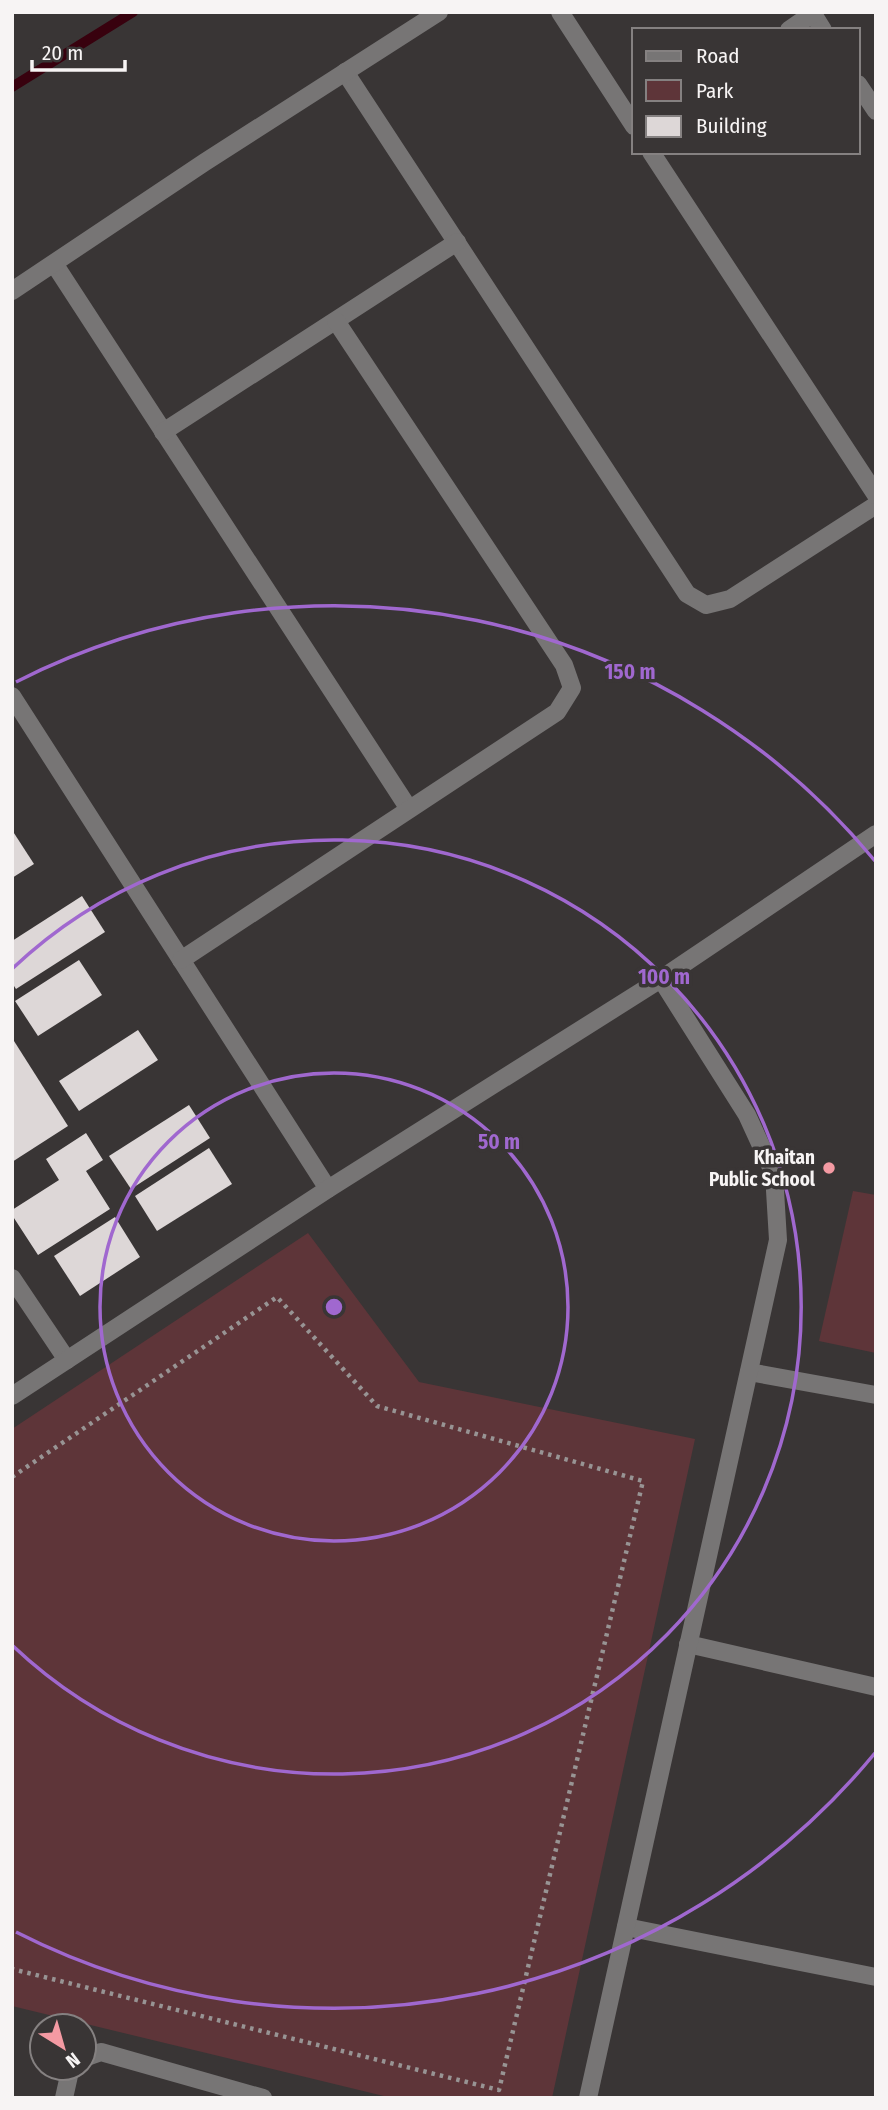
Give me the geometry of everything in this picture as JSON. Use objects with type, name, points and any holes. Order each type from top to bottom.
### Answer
[{"type":"street","points":[[12,291],[55,265],[205,162],[439,12]]},
{"type":"street","points":[[560,12],[632,124]]},
{"type":"street","points":[[792,28],[814,13]]},
{"type":"street","points":[[345,72],[687,594],[706,605],[730,600],[876,505]]},
{"type":"street","points":[[860,86],[876,111]]},
{"type":"street","points":[[652,154],[876,495]]},
{"type":"street","points":[[163,432],[457,242]]},
{"type":"street","points":[[55,265],[409,810]]},
{"type":"street","points":[[181,960],[557,712],[572,688],[564,665],[336,321]]},
{"type":"street","points":[[12,696],[328,1189]]},
{"type":"street","points":[[12,1396],[328,1189],[661,979],[876,834]]},
{"type":"street","points":[[588,2098],[778,1240],[774,1174],[747,1115],[661,979]]},
{"type":"street","points":[[12,1278],[67,1360]]},
{"type":"street","points":[[749,1372],[876,1395]]},
{"type":"street","points":[[688,1644],[876,1687]]},
{"type":"street","points":[[626,1927],[876,1977]]},
{"type":"street","points":[[98,2053],[255,2097]]},
{"type":"path","points":[[12,1477],[277,1297],[377,1406],[643,1481],[499,2090],[12,1969]]},
{"type":"green space","points":[[853,1191],[876,1195],[876,1353],[819,1341]]},
{"type":"green space","points":[[308,1233],[419,1382],[695,1439],[552,2098],[392,2098],[98,2027],[98,2012],[37,2012],[12,2006],[12,1429]]},
{"type":"building","points":[[12,830],[34,864],[12,878]]},
{"type":"building","points":[[82,896],[105,932],[16,989],[12,983],[12,941]]},
{"type":"building","points":[[79,960],[102,995],[38,1036],[15,1001]]},
{"type":"building","points":[[138,1030],[158,1060],[79,1111],[59,1081]]},
{"type":"building","points":[[14,1041],[68,1126],[12,1162],[12,1043]]},
{"type":"building","points":[[189,1105],[210,1138],[131,1189],[109,1156]]},
{"type":"building","points":[[86,1133],[103,1160],[86,1171],[110,1209],[38,1255],[12,1215],[12,1210],[59,1180],[46,1159]]},
{"type":"building","points":[[209,1148],[232,1184],[157,1231],[135,1196]]},
{"type":"building","points":[[115,1217],[140,1257],[80,1296],[54,1256]]},
{"type":"waterway","points":[[12,87],[133,12]]},
{"type":"place","name":"Khaitan Public School","points":[[829,1168]]}]
